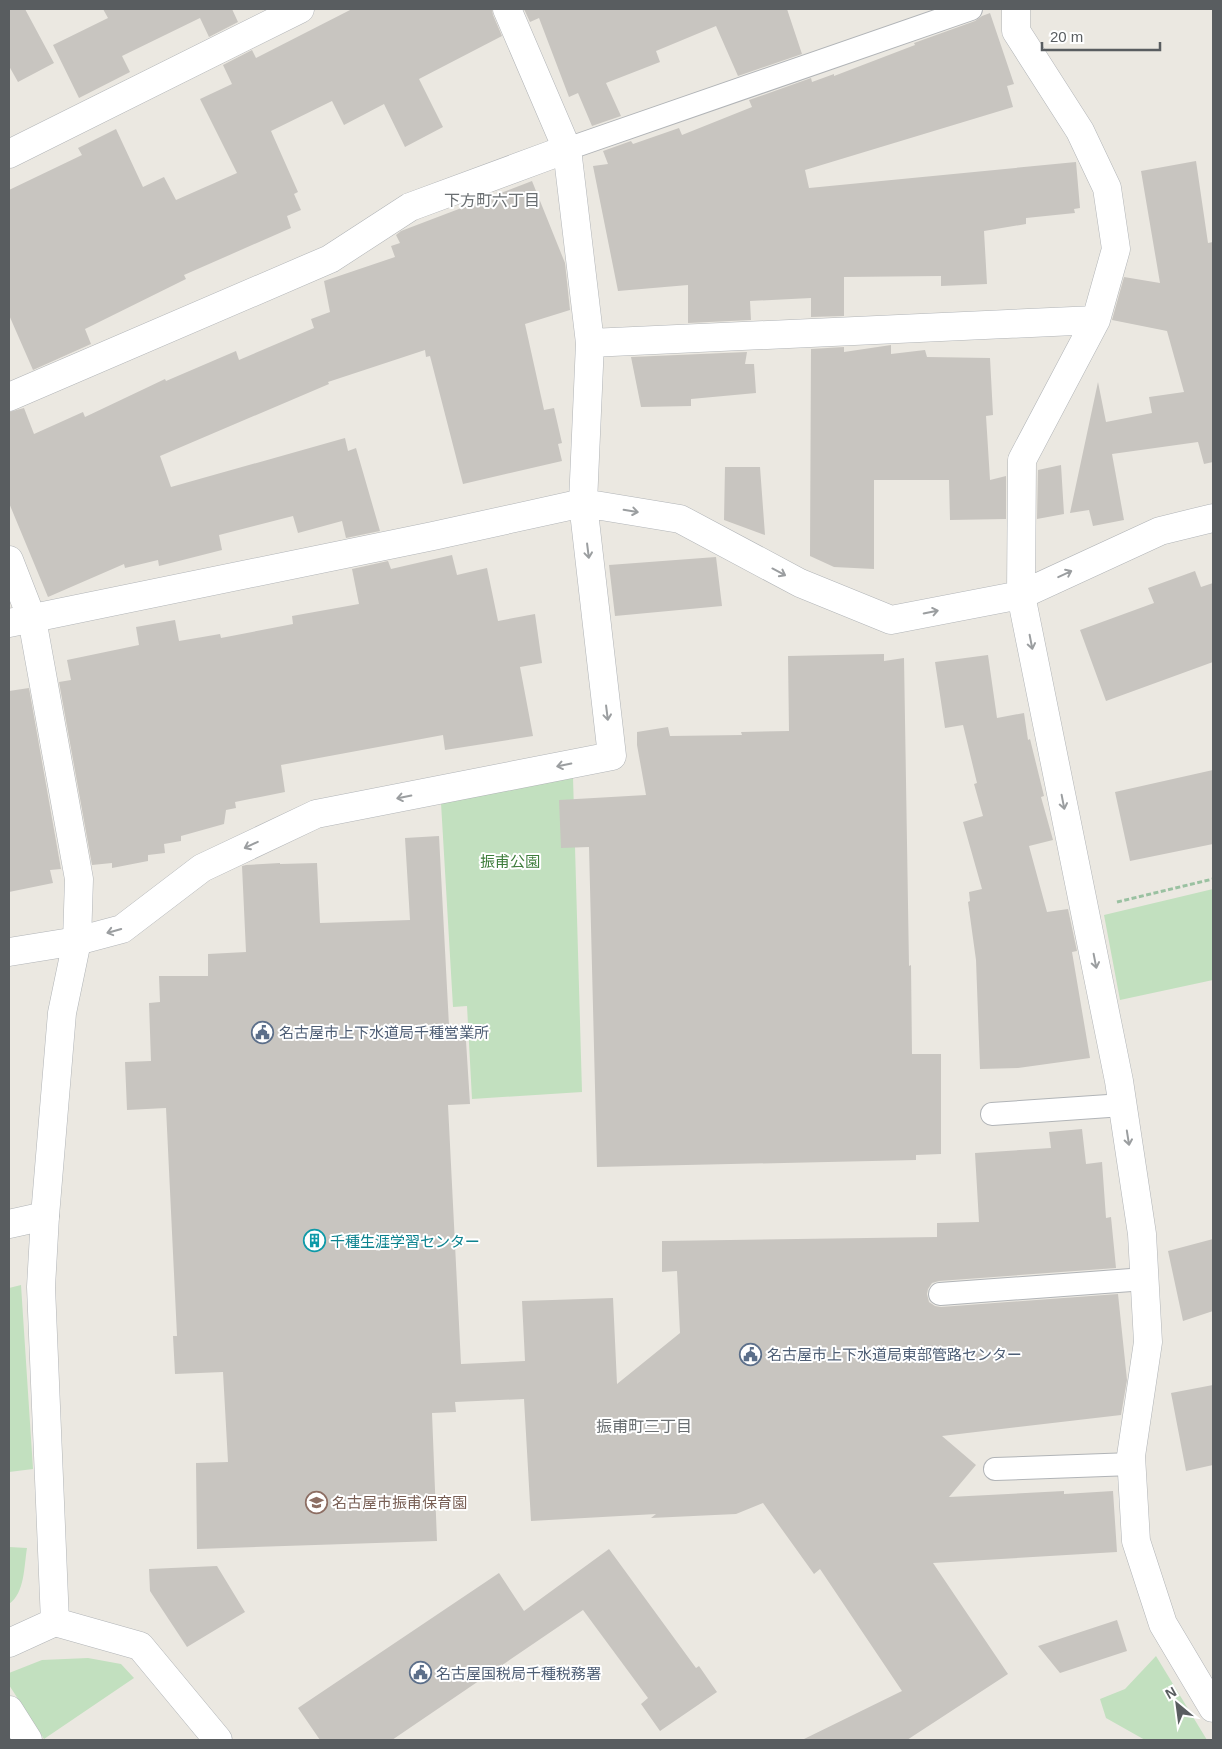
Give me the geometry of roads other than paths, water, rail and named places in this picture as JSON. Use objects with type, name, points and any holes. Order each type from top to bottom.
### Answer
[{"type":"street","points":[[9,154],[300,9]]},
{"type":"street","points":[[9,952],[77,941],[122,929],[202,868],[316,814],[612,756],[583,503],[590,343],[567,149],[507,9]]},
{"type":"street","points":[[1016,9],[1016,31],[1080,130],[1107,188],[1116,249],[1096,320],[1022,460],[1021,595],[1123,1105],[1142,1234],[1148,1342],[1131,1456],[1136,1540],[1163,1624],[1213,1708]]},
{"type":"street","points":[[9,397],[330,259],[410,207],[567,149]]},
{"type":"street","points":[[590,343],[1096,320]]},
{"type":"street","points":[[20,621],[434,536],[583,503],[680,519],[800,584],[890,620],[1021,595],[1160,531],[1213,518]]},
{"type":"street","points":[[9,560],[20,621],[79,879],[77,941],[62,1014],[41,1286],[55,1622]]},
{"type":"street","points":[[9,1224],[45,1216]]},
{"type":"street","points":[[9,1643],[55,1622],[140,1646],[218,1740]]},
{"type":"street","points":[[9,1710],[28,1740]]},
{"type":"lane","points":[[567,149],[970,9]]},
{"type":"lane","points":[[992,1114],[1123,1105]]},
{"type":"lane","points":[[940,1294],[1145,1279]]},
{"type":"lane","points":[[995,1469],[1132,1464]]},
{"type":"place","name":"名古屋市上下水道局千種営業所","points":[[263,1032]]},
{"type":"place","name":"千種生涯学習センター","points":[[314,1241]]},
{"type":"place","name":"名古屋市上下水道局東部管路センター","points":[[751,1354]]},
{"type":"place","name":"名古屋市振甫保育園","points":[[316,1502]]},
{"type":"place","name":"名古屋国税局千種税務署","points":[[420,1673]]},
{"type":"district","name":"下方町六丁目","points":[[492,200]]},
{"type":"district","name":"振甫町三丁目","points":[[644,1426]]},
{"type":"park label","name":"振甫公園","points":[[510,861]]}]
